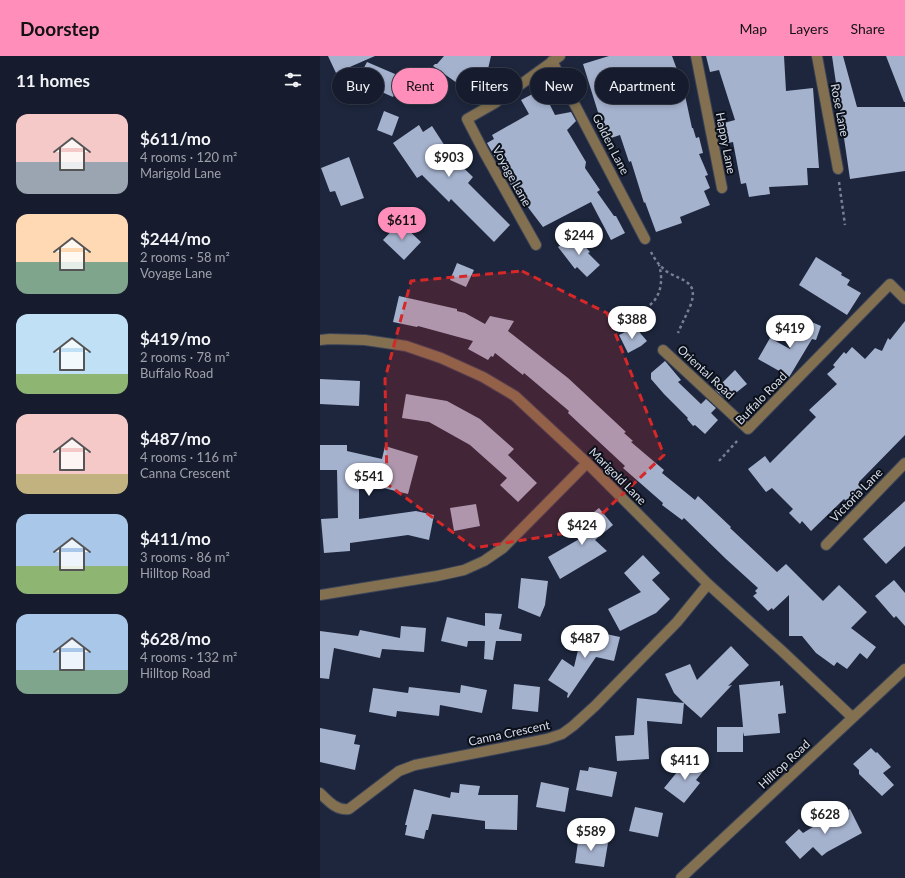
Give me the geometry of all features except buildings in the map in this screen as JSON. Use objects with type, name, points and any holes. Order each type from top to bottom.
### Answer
[{"type":"street","name":"Happy Lane","points":[[696,56],[722,188]]},
{"type":"street","name":"Rose Lane","points":[[817,56],[838,170]]},
{"type":"street","name":"Voyage Lane","points":[[536,245],[467,119],[495,103],[556,58]]},
{"type":"street","name":"Golden Lane","points":[[556,58],[645,239]]},
{"type":"street","name":"Buffalo Road","points":[[748,430],[890,284],[905,300]]},
{"type":"street","name":"Marigold Lane","points":[[320,340],[366,340],[406,346],[455,364],[483,377],[515,396],[587,463],[708,584],[782,650],[852,717]]},
{"type":"street","name":"Oriental Road","points":[[663,350],[748,430]]},
{"type":"street","points":[[320,595],[438,576],[464,570],[484,561],[503,548],[587,463]]},
{"type":"street","name":"Victoria Lane","points":[[826,545],[905,463]]},
{"type":"street","name":"Canna Crescent","points":[[320,793],[338,808],[345,810],[349,809],[399,771],[415,765],[547,739],[562,734],[605,696],[677,622],[708,584]]},
{"type":"street","name":"Hilltop Road","points":[[681,878],[905,669]]},
{"type":"path","points":[[838,170],[845,225]]},
{"type":"path","points":[[645,239],[658,264],[662,276],[658,293],[654,302],[650,305]]},
{"type":"path","points":[[658,264],[668,272],[685,280],[691,287],[691,303],[678,333]]},
{"type":"path","name":"Buffalo Road","points":[[719,461],[748,430]]},
{"type":"highlighted area","points":[[522,271],[607,313],[664,455],[585,530],[474,548],[387,484],[385,379],[411,281]]}]
